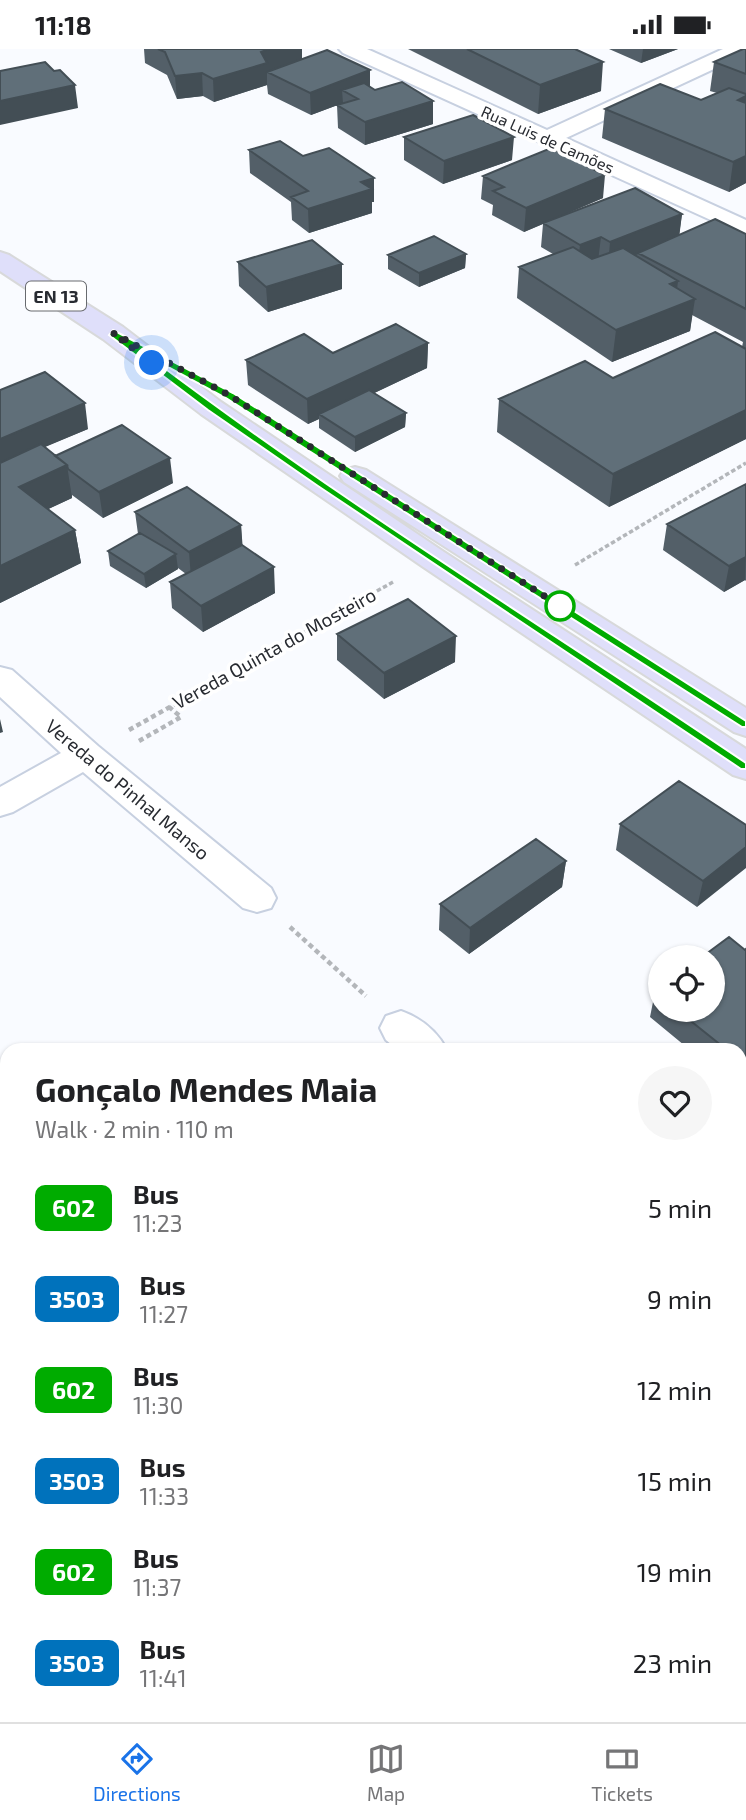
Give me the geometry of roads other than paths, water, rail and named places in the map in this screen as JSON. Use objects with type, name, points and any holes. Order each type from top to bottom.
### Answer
[{"type":"main road","name":"EN 13","points":[[0,260],[113,333],[211,408],[433,559],[746,766]]},
{"type":"main road","name":"EN 13","points":[[113,333],[229,395],[746,724]]},
{"type":"street","name":"Rua Luis de Camões","points":[[350,49],[741,222]]},
{"type":"street","points":[[548,138],[740,49]]},
{"type":"street","name":"Vereda do Pinhal Manso","points":[[0,678],[85,755],[257,898]]},
{"type":"street","points":[[0,803],[85,755]]}]
